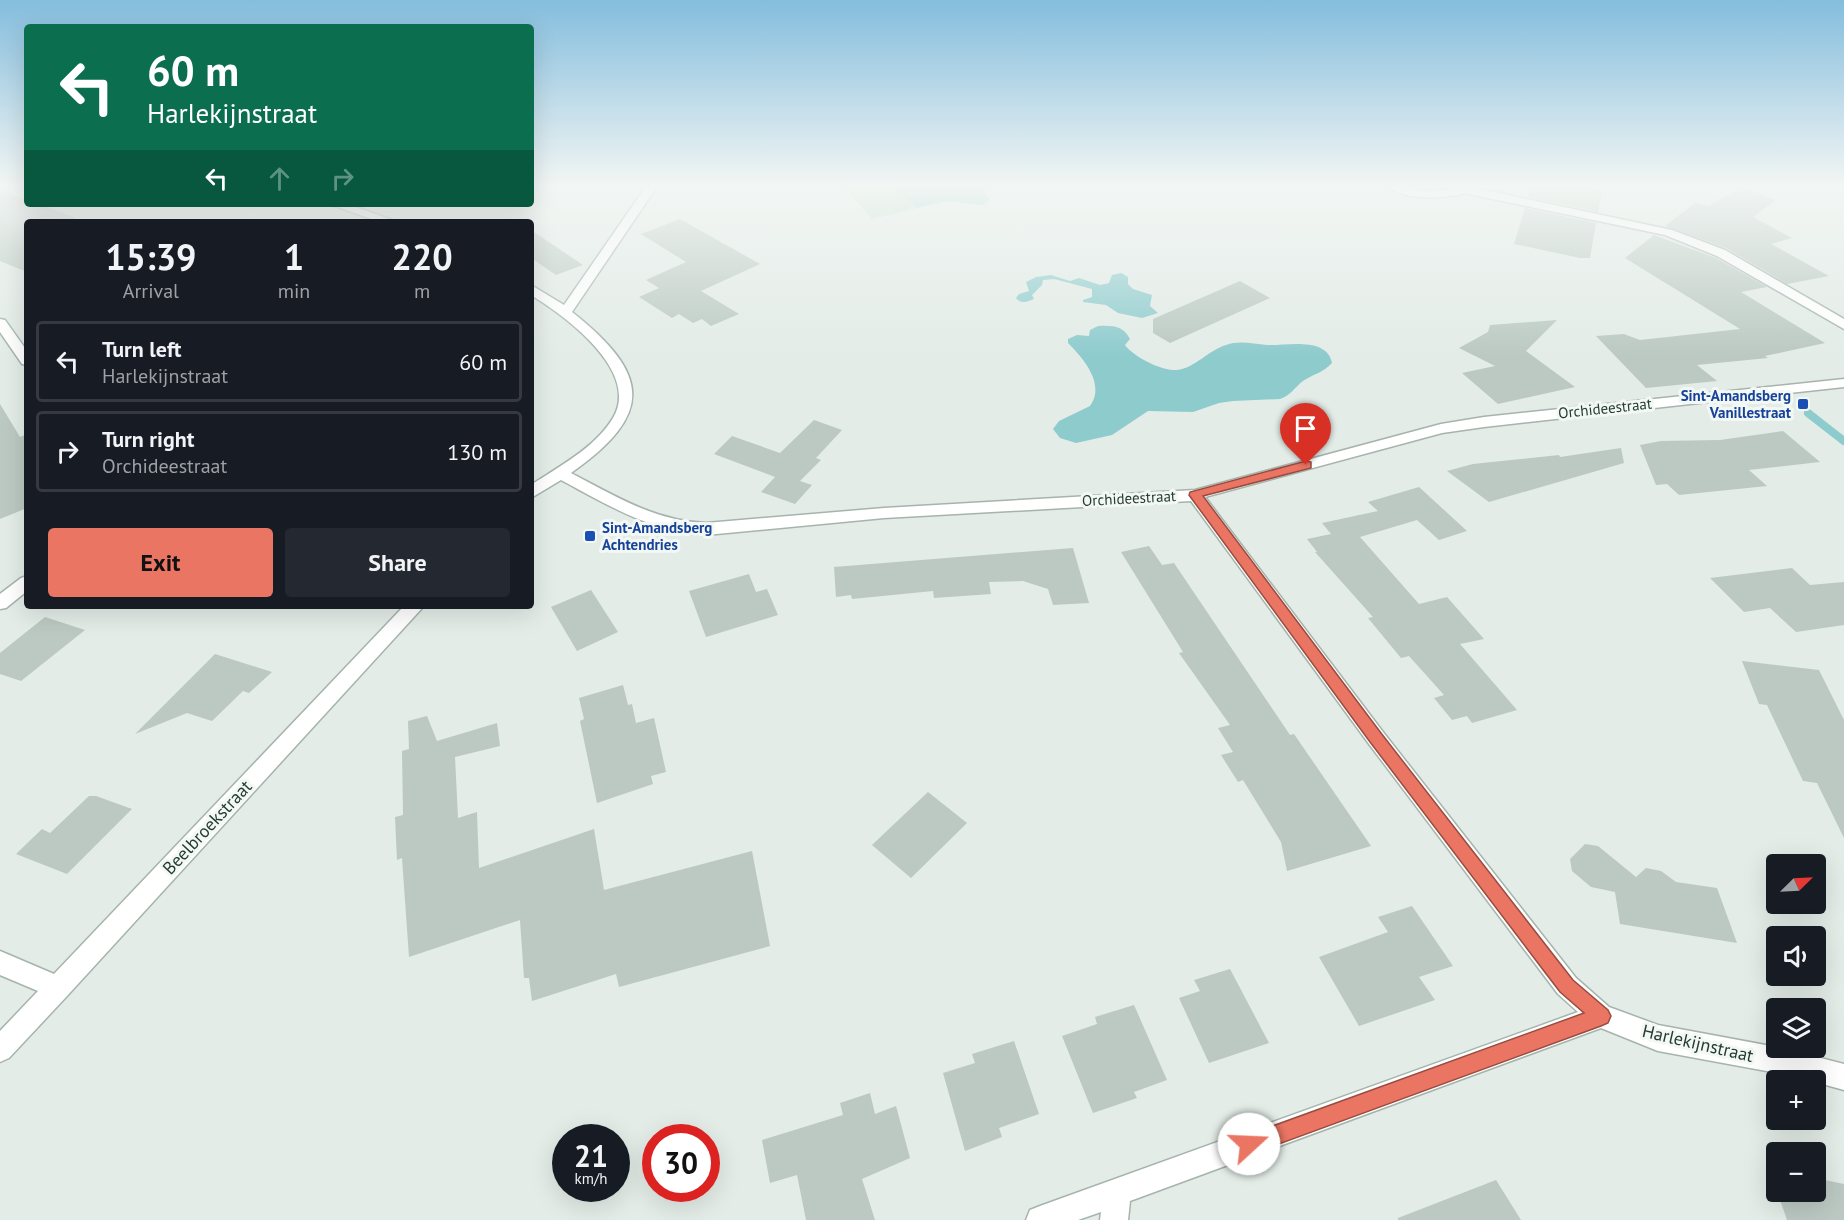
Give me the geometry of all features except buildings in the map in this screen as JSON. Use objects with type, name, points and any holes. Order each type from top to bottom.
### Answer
[{"type":"street","points":[[566,312],[614,242]]},
{"type":"street","points":[[1693,242],[1721,253],[1844,325]]},
{"type":"street","points":[[534,291],[566,312],[604,348],[620,373],[627,397],[624,409],[609,431],[560,473],[534,491]]},
{"type":"street","points":[[0,323],[24,357]]},
{"type":"street","name":"Orchideestraat","points":[[560,473],[644,516],[673,527],[688,529],[884,513],[1195,495],[1440,429],[1484,422],[1844,382]]},
{"type":"street","name":"Harlekijnstraat","points":[[1195,495],[1376,738],[1560,977],[1601,1016],[1658,1038],[1782,1061],[1844,1077]]},
{"type":"street","points":[[0,603],[24,584]]},
{"type":"street","name":"Beelbroekstraat","points":[[0,1049],[412,609]]},
{"type":"street","points":[[0,963],[58,988]]},
{"type":"street","points":[[1040,1220],[1601,1016]]},
{"type":"street","points":[[1114,1220],[1117,1192]]},
{"type":"water","points":[[1121,273],[1128,277],[1128,284],[1133,289],[1152,295],[1150,306],[1158,313],[1142,318],[1118,313],[1106,305],[1083,302],[1092,297],[1092,289],[1054,279],[1043,280],[1042,285],[1032,295],[1034,299],[1022,302],[1016,298],[1019,294],[1029,291],[1026,282],[1036,277],[1051,275],[1070,281],[1079,278],[1100,285],[1109,283],[1112,275]]},
{"type":"water","points":[[1098,326],[1113,326],[1121,329],[1130,339],[1125,345],[1129,350],[1156,366],[1171,370],[1184,369],[1220,347],[1236,343],[1305,344],[1322,349],[1329,355],[1332,363],[1303,381],[1284,398],[1219,403],[1193,412],[1148,411],[1112,435],[1076,443],[1060,438],[1053,429],[1059,421],[1090,406],[1095,389],[1091,372],[1068,343],[1068,339],[1077,335],[1089,336],[1090,330]]},
{"type":"waterway","points":[[1808,413],[1844,441]]},
{"type":"place","name":"Sint-Amandsberg Vanillestraat","points":[[1803,404]]},
{"type":"place","name":"Sint-Amandsberg Achtendries","points":[[590,536]]},
{"type":"route","points":[[1249,1144],[1601,1016],[1567,986],[1376,738],[1195,495],[1306,465]]}]
